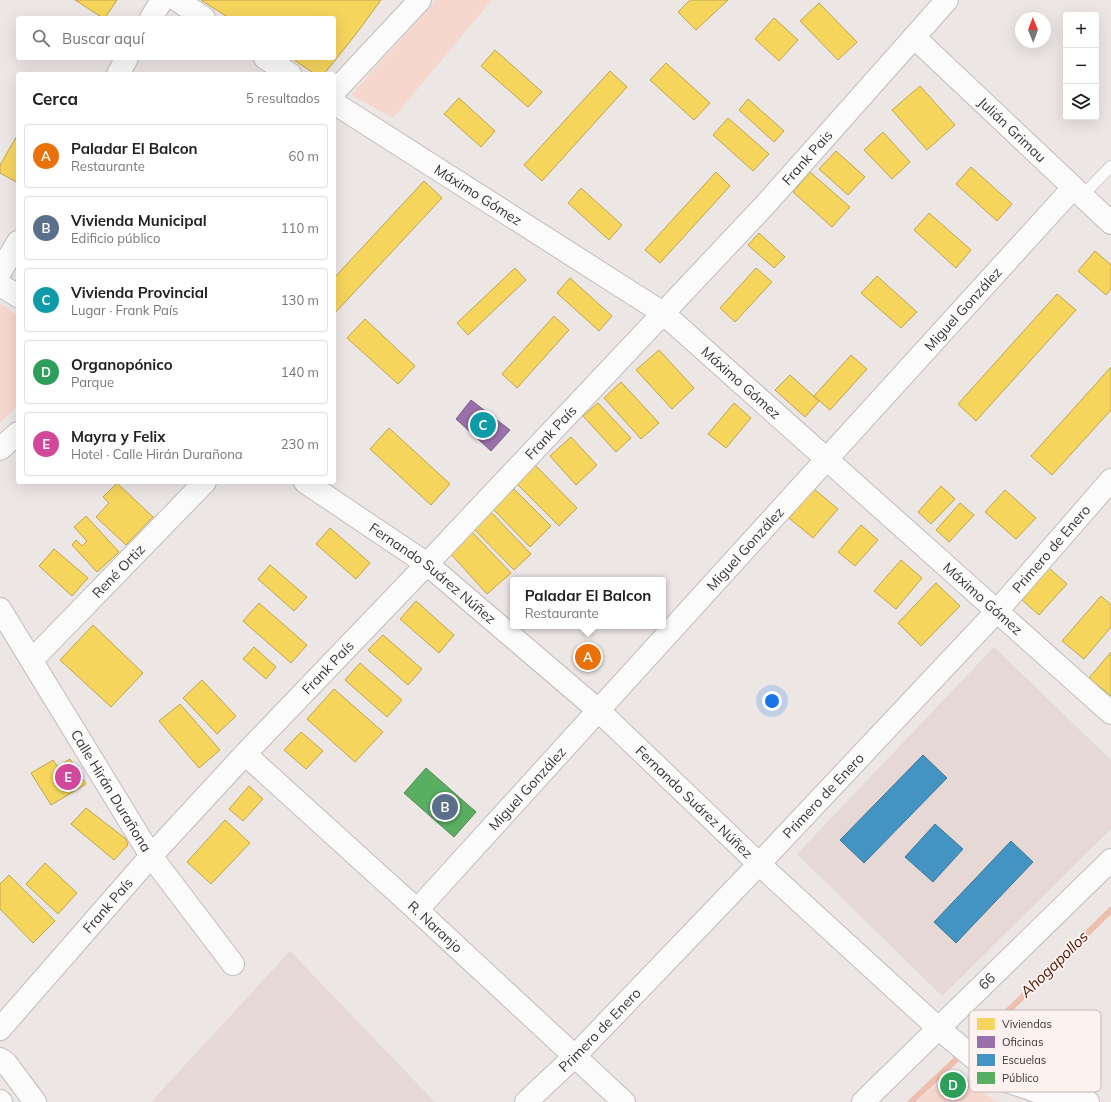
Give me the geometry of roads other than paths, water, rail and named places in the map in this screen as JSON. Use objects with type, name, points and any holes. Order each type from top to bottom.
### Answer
[{"type":"street","points":[[152,16],[162,0]]},
{"type":"street","points":[[177,0],[201,16]]},
{"type":"street","points":[[336,90],[420,0]]},
{"type":"street","name":"Frank Pais","points":[[664,313],[765,205],[947,0]]},
{"type":"street","name":"Julián Grimau","points":[[914,37],[1111,222]]},
{"type":"street","points":[[119,72],[126,60]]},
{"type":"street","points":[[268,60],[287,72]]},
{"type":"street","name":"Máximo Gómez","points":[[336,104],[664,313],[998,610],[1111,713]]},
{"type":"street","name":"Miguel González","points":[[417,910],[827,459],[1078,192]]},
{"type":"street","points":[[0,272],[16,245]]},
{"type":"street","points":[[0,285],[16,295]]},
{"type":"street","name":"Frank País","points":[[4,1025],[151,856],[245,754],[664,313]]},
{"type":"street","points":[[0,448],[16,435]]},
{"type":"street","name":"Primero de Enero","points":[[526,1102],[574,1057],[759,864],[998,610],[1111,480]]},
{"type":"street","name":"René Ortiz","points":[[32,660],[203,484]]},
{"type":"street","name":"Fernando Suárez Núñez","points":[[308,484],[427,564],[598,710],[759,864],[969,1055]]},
{"type":"street","name":"Calle Hirán Durañona","points":[[0,609],[151,856],[233,964]]},
{"type":"street","name":"R. Naranjo","points":[[245,754],[417,910],[624,1102]]},
{"type":"street","name":"66","points":[[863,1102],[1111,860]]},
{"type":"street","points":[[4,1025],[1,1044],[3,1061],[35,1102]]},
{"type":"street","name":"Fernando Suárez Núñez","points":[[1039,1092],[1054,1097],[1088,1102]]},
{"type":"lane","points":[[1078,192],[1111,166]]},
{"type":"waterway","name":"Ahogapollos","points":[[1009,1010],[1111,910]]},
{"type":"waterway","name":"Ahogapollos","points":[[911,1102],[969,1047]]},
{"type":"place","name":"Vivienda Provincial","points":[[483,425]]},
{"type":"place","name":"Paladar El Balcon","points":[[588,657]]},
{"type":"place","name":"Mayra y Felix","points":[[68,777]]},
{"type":"place","name":"Vivienda Municipal","points":[[445,807]]},
{"type":"place","name":"Organopónico","points":[[953,1085]]}]
